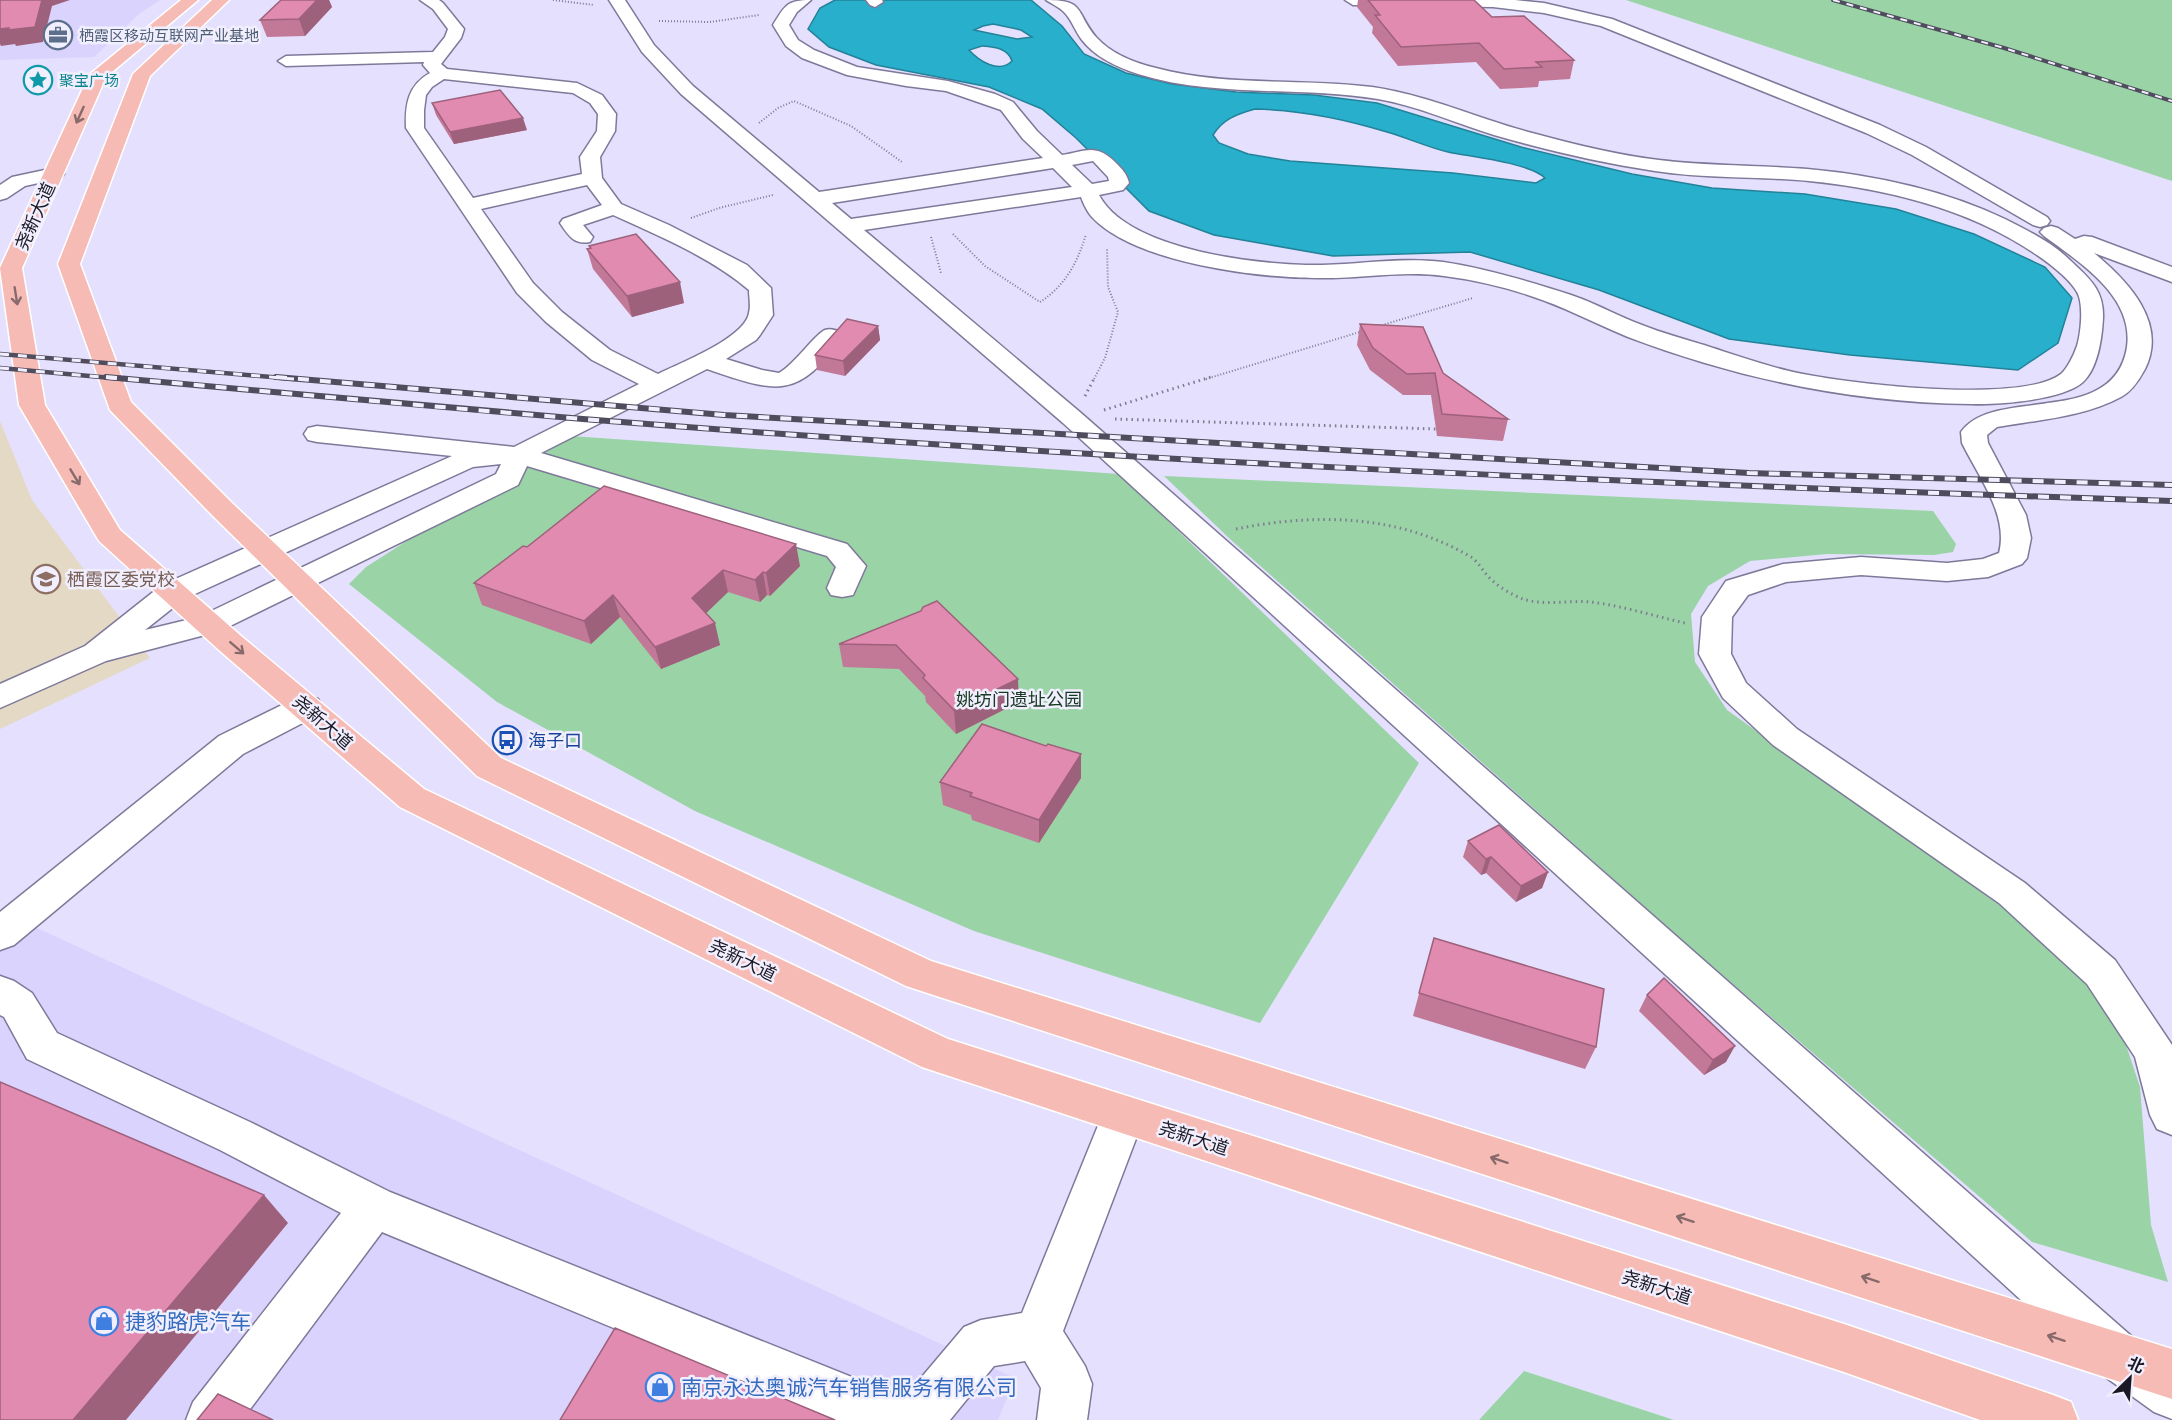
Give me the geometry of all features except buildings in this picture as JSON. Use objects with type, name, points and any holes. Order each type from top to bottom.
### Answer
[{"type":"main road","name":"尧新大道","points":[[190,0],[98,75],[11,268],[32,405],[109,535],[412,798],[937,1054],[1844,1348],[2053,1420]]},
{"type":"main road","points":[[221,0],[142,74],[69,264],[119,405],[266,552],[489,766],[920,974],[2172,1374]]},
{"type":"lane","points":[[428,0],[438,6],[456,29],[432,78],[418,91],[414,112],[415,128],[525,288],[554,317],[601,355],[658,384]]},
{"type":"lane","points":[[1353,0],[1493,2],[1544,8],[1606,22],[1873,129],[1919,151],[2023,213],[2090,259],[2119,286],[2134,315],[2141,342],[2133,371],[2116,389],[2098,398],[1989,420],[1974,432],[1975,443],[2012,516],[2017,538],[2012,558],[1988,568],[1947,572],[1861,566],[1783,573],[1737,588],[1717,617],[1714,654],[1734,690],[1785,737],[2013,893],[2101,972],[2154,1051],[2172,1114]]},
{"type":"lane","points":[[797,5],[781,25],[792,43],[808,54],[854,71],[948,86],[1007,106],[1020,119],[1030,135],[1087,190],[1098,212],[1123,230],[1159,248],[1235,265],[1316,272],[1434,268],[1516,286],[1566,301],[1637,332],[1786,378],[1842,388],[1924,396],[1998,397],[2048,389],[2074,377],[2090,344],[2092,306],[2089,291],[2057,259],[2016,232],[1980,215],[1936,200],[1858,181],[1807,175],[1660,166],[1579,152],[1498,130],[1403,98],[1369,92],[1193,81],[1165,76],[1125,64],[1096,46],[1084,30],[1079,18],[1059,1]]},
{"type":"lane","points":[[622,7],[648,48],[687,90],[1072,418],[2121,1359],[2172,1394]]},
{"type":"lane","points":[[96,653],[173,592],[468,459],[518,455],[707,361],[748,335],[761,315],[760,288],[739,270],[662,229],[614,208],[592,178],[590,157],[606,131],[607,114],[596,99],[577,88],[483,85],[439,65],[286,61]]},
{"type":"lane","points":[[809,193],[1097,155],[1117,175],[1119,183],[1116,186],[849,226]]},
{"type":"lane","points":[[0,194],[19,181],[54,174]]},
{"type":"lane","points":[[469,205],[592,178]]},
{"type":"lane","points":[[582,237],[570,223],[614,208]]},
{"type":"lane","points":[[2023,213],[2126,260],[2172,275]]},
{"type":"lane","points":[[707,361],[764,378],[783,380],[797,372],[831,336]]},
{"type":"lane","points":[[317,434],[518,455],[837,550],[851,566],[842,588]]},
{"type":"lane","points":[[0,697],[96,653],[209,624],[508,479],[518,455]]},
{"type":"lane","points":[[0,934],[231,745],[306,707]]},
{"type":"lane","points":[[6,1007],[42,1046],[235,1136],[374,1207],[897,1420]]},
{"type":"lane","points":[[1037,1335],[1123,1114]]},
{"type":"lane","points":[[211,1420],[374,1207]]},
{"type":"lane","points":[[918,1420],[981,1344],[1037,1335]]},
{"type":"lane","points":[[1037,1335],[1067,1384],[1062,1420]]},
{"type":"path","points":[[554,0],[622,7],[710,22],[797,5]]},
{"type":"path","points":[[662,229],[719,208],[809,193]]},
{"type":"path","points":[[936,303],[941,273],[931,237],[938,213]]},
{"type":"path","points":[[1072,418],[1105,358],[1118,312],[1108,287],[1106,250],[1117,232],[1123,230]]},
{"type":"path","points":[[1072,418],[1516,286]]},
{"type":"path","points":[[1072,418],[1200,420],[1436,429]]},
{"type":"path","points":[[1203,537],[1287,520],[1347,518],[1386,524],[1435,538],[1473,558],[1506,591],[1525,600],[1555,603],[1594,602],[1716,630]]},
{"type":"shaded area","name":"栖霞区移动互联网产业基地","points":[[0,0],[160,0],[139,14],[94,57],[0,60]]},
{"type":"shaded area","name":"栖霞区委党校","points":[[0,421],[32,500],[150,658],[0,729]]},
{"type":"shaded area","points":[[0,911],[1015,1378],[998,1420],[0,1420]]},
{"type":"green space","points":[[1626,0],[2172,0],[2172,181]]},
{"type":"green space","name":"姚坊门遗址公园","points":[[571,436],[1119,474],[1419,763],[1260,1023],[974,931],[695,811],[497,702],[349,584],[366,567]]},
{"type":"green space","points":[[1164,476],[1933,511],[1956,544],[1953,552],[1934,555],[1827,554],[1750,561],[1708,586],[1691,614],[1695,662],[1727,710],[2040,934],[2080,974],[2122,1033],[2140,1087],[2151,1225],[2168,1282],[2032,1242],[1698,954],[1231,540]]},
{"type":"green space","points":[[1524,1371],[1674,1420],[1479,1420]]},
{"type":"water","points":[[835,0],[1031,0],[1062,26],[1084,54],[1126,73],[1172,84],[1236,92],[1314,95],[1377,103],[1521,147],[1632,174],[1712,188],[1805,194],[1896,209],[1974,234],[2045,267],[2072,298],[2058,343],[2018,370],[1850,355],[1729,339],[1599,290],[1470,252],[1333,256],[1214,235],[1149,211],[1076,138],[1042,109],[989,87],[876,65],[829,47],[808,29],[820,8]],"holes":[[[993,24],[1021,30],[1032,37],[1017,39],[974,30]],[[982,46],[996,48],[1007,53],[1012,61],[1007,65],[995,66],[984,62],[969,50]],[[1255,109],[1305,113],[1338,119],[1448,152],[1514,164],[1545,178],[1536,183],[1453,173],[1290,161],[1248,154],[1219,143],[1213,135],[1221,125],[1236,115]]]},
{"type":"railway","points":[[1833,0],[2004,48],[2172,101]]},
{"type":"railway","points":[[0,354],[294,379]]},
{"type":"railway","points":[[0,368],[123,379]]},
{"type":"railway","points":[[106,377],[583,419],[1178,459],[1576,479],[2172,501]]},
{"type":"railway","points":[[276,377],[724,415],[1749,473],[2172,485]]},
{"type":"place","name":"栖霞区移动互联网产业基地","points":[[58,35]]},
{"type":"place","name":"聚宝广场","points":[[38,80]]},
{"type":"place","name":"栖霞区委党校","points":[[46,579]]},
{"type":"place","name":"海子口","points":[[507,740]]},
{"type":"place","name":"捷豹路虎汽车","points":[[104,1321]]},
{"type":"place","name":"南京永达奥诚汽车销售服务有限公司","points":[[660,1387]]}]
